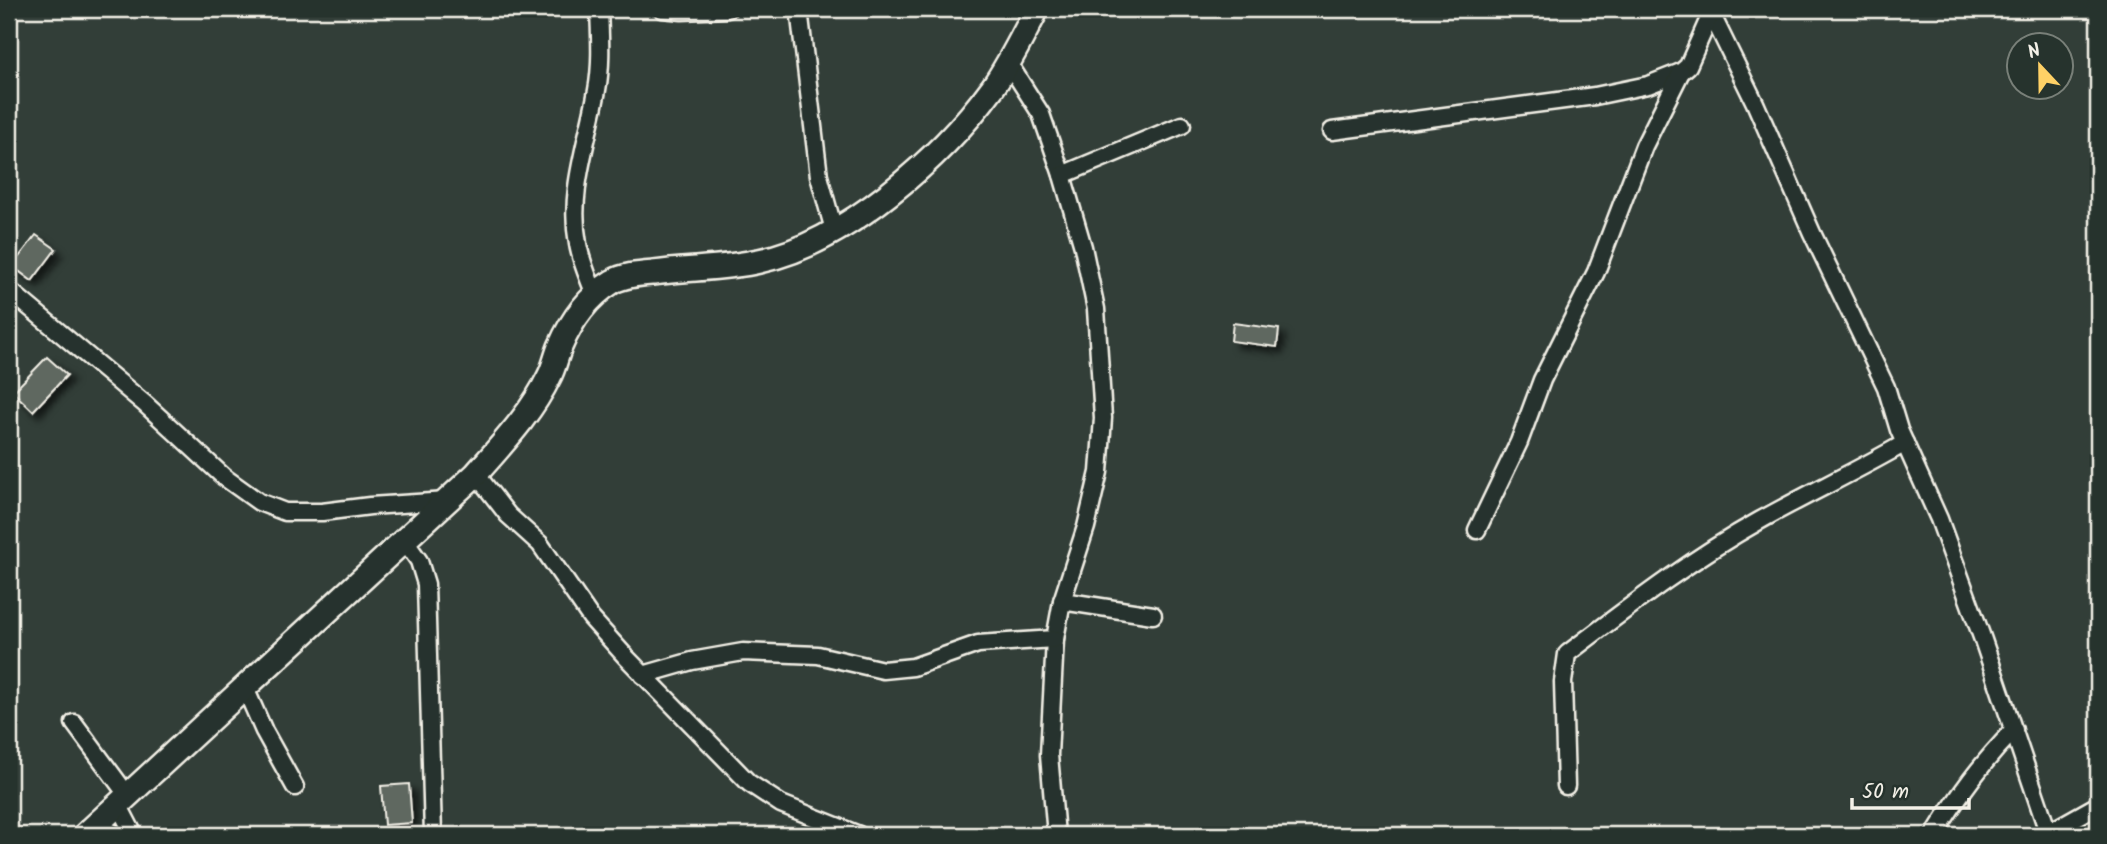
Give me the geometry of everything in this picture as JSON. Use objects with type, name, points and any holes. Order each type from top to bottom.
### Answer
[{"type":"main road","points":[[100,832],[123,800],[405,541],[475,474],[514,432],[549,377],[561,345],[582,308],[596,295],[614,281],[635,275],[758,262],[787,253],[834,230],[868,209],[905,180],[958,131],[1009,64],[1037,9]]},
{"type":"street","points":[[596,295],[577,243],[575,211],[577,177],[597,90],[600,58],[599,9]]},
{"type":"street","points":[[662,9],[728,9]]},
{"type":"street","points":[[799,9],[819,176],[834,230]]},
{"type":"street","points":[[1332,131],[1595,96],[1648,85],[1681,72],[1688,66],[1710,11]]},
{"type":"street","points":[[1710,11],[1886,387],[1905,443],[1939,519],[2048,834],[2098,805]]},
{"type":"street","points":[[1009,64],[1041,114],[1083,247],[1096,309],[1103,418],[1099,472],[1086,527],[1062,601],[1055,639],[1049,755],[1056,835]]},
{"type":"street","points":[[1478,530],[1519,442],[1542,380],[1596,272],[1644,146],[1681,72]]},
{"type":"street","points":[[1062,175],[1182,125]]},
{"type":"street","points":[[9,290],[145,404],[224,477],[259,502],[285,512],[322,513],[370,506],[447,501]]},
{"type":"street","points":[[1566,786],[1563,682],[1567,654],[1653,590],[1758,522],[1905,443]]},
{"type":"street","points":[[475,474],[509,515],[540,544],[591,618],[749,783],[781,804],[859,835]]},
{"type":"street","points":[[405,541],[419,561],[426,584],[433,835]]},
{"type":"street","points":[[1062,601],[1153,615]]},
{"type":"street","points":[[643,675],[692,661],[743,652],[818,655],[883,670],[913,667],[978,644],[1055,639]]},
{"type":"street","points":[[246,688],[264,731],[295,787]]},
{"type":"street","points":[[74,723],[123,800],[134,835]]},
{"type":"street","points":[[1934,835],[1980,765],[2014,730]]},
{"type":"building","points":[[36,235],[56,249],[32,281],[12,266]]},
{"type":"building","points":[[1233,323],[1279,329],[1277,347],[1231,341]]},
{"type":"building","points":[[47,357],[67,375],[33,411],[13,392]]},
{"type":"building","points":[[409,784],[412,823],[384,825],[381,786]]}]
